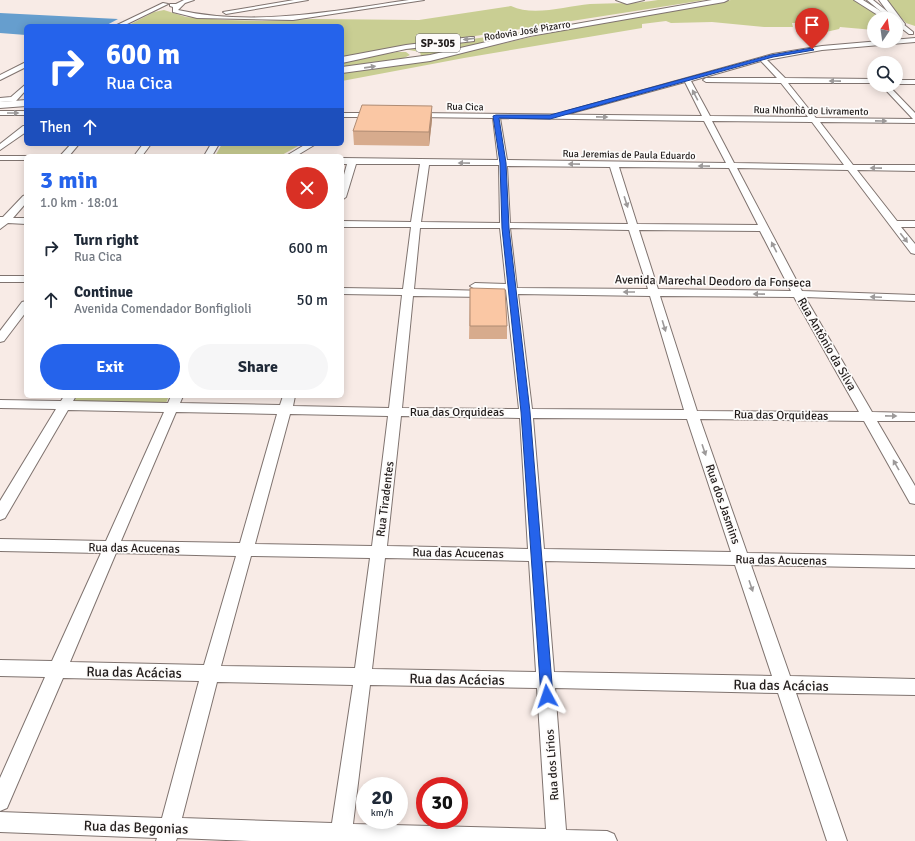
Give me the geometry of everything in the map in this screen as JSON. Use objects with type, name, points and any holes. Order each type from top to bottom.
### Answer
[{"type":"main road","name":"Rodovia José Pizarro","points":[[344,60],[375,53],[712,0]]},
{"type":"main road","name":"Rodovia José Pizarro","points":[[344,70],[398,63],[459,51],[530,34],[724,0]]},
{"type":"main road","points":[[858,0],[878,12]]},
{"type":"main road","points":[[883,0],[907,29]]},
{"type":"main road","points":[[375,53],[405,50],[416,54],[414,58],[398,63]]},
{"type":"main road","points":[[13,99],[24,100]]},
{"type":"main road","points":[[0,102],[24,100]]},
{"type":"street","points":[[122,24],[166,3],[191,0]]},
{"type":"street","points":[[197,16],[305,0]]},
{"type":"street","points":[[166,3],[175,12],[197,16],[254,19],[301,18],[421,0]]},
{"type":"street","points":[[619,0],[641,0]]},
{"type":"street","points":[[870,0],[907,29]]},
{"type":"street","points":[[550,117],[762,59],[907,29]]},
{"type":"street","points":[[762,59],[772,67],[915,251]]},
{"type":"street","points":[[0,78],[24,65]]},
{"type":"street","points":[[0,70],[13,72]]},
{"type":"street","points":[[689,80],[867,82]]},
{"type":"street","name":"Rua Antônio da Silva","points":[[689,80],[731,166],[798,294],[915,499]]},
{"type":"street","points":[[903,82],[915,82]]},
{"type":"street","points":[[0,102],[13,99],[24,88]]},
{"type":"street","points":[[891,92],[915,116]]},
{"type":"street","points":[[563,117],[563,115],[581,109]]},
{"type":"street","points":[[0,113],[24,113]]},
{"type":"street","points":[[344,115],[380,115]]},
{"type":"street","name":"Rua Cica","points":[[404,115],[708,119]]},
{"type":"street","name":"Rua dos Lírios","points":[[496,116],[503,163],[505,225],[511,291],[526,412],[535,555],[546,680],[557,841]]},
{"type":"street","name":"Rua Nhonhô do Livramento","points":[[708,119],[915,121]]},
{"type":"street","points":[[0,148],[24,130]]},
{"type":"street","points":[[66,154],[73,146]]},
{"type":"street","points":[[294,154],[308,146]]},
{"type":"street","points":[[0,158],[24,158]]},
{"type":"street","name":"Rua Jeremias de Paula Eduardo","points":[[344,161],[915,168]]},
{"type":"street","points":[[344,189],[352,162]]},
{"type":"street","name":"Rua Tiradentes","points":[[341,834],[395,412],[415,224],[425,162]]},
{"type":"street","name":"Rua dos Jasmins","points":[[614,165],[692,414],[837,841]]},
{"type":"street","points":[[2,222],[24,200]]},
{"type":"street","points":[[2,222],[24,221]]},
{"type":"street","points":[[344,224],[764,228]]},
{"type":"street","points":[[894,224],[915,224]]},
{"type":"street","points":[[0,279],[24,279]]},
{"type":"street","name":"Avenida Marechal Deodoro da Fonseca","points":[[344,284],[408,289]]},
{"type":"street","points":[[0,286],[24,287]]},
{"type":"street","name":"Avenida Marechal Deodoro da Fonseca","points":[[344,291],[408,289],[654,292],[798,294],[915,298]]},
{"type":"street","points":[[0,340],[24,307]]},
{"type":"street","points":[[0,514],[68,401]]},
{"type":"street","name":"Rua das Orquideas","points":[[0,404],[68,401],[287,403],[395,412],[526,412],[915,417]]},
{"type":"street","points":[[0,801],[175,402]]},
{"type":"street","points":[[168,834],[210,674],[287,403]]},
{"type":"street","name":"Rua das Acucenas","points":[[0,545],[742,560],[915,562]]},
{"type":"street","name":"Rua das Acácias","points":[[0,668],[785,686],[915,687]]},
{"type":"street","name":"Rua das Begonias","points":[[0,822],[168,834],[341,834],[557,841],[607,841]]},
{"type":"green space","points":[[705,0],[344,57],[344,24],[131,24],[154,12],[164,10],[186,17],[225,20],[419,20],[511,6],[530,11],[540,11],[590,4]]},
{"type":"green space","points":[[731,0],[856,0],[875,12],[867,12],[867,29],[840,27],[839,29],[823,32],[811,30],[807,28],[809,25],[803,23],[792,23],[793,27],[764,27],[712,22],[671,23],[666,21],[642,24],[642,28],[464,58],[344,81],[344,72],[431,60],[544,34]]},
{"type":"green space","points":[[885,0],[915,0],[915,26],[906,23],[903,20],[903,12],[896,12]]},
{"type":"green space","points":[[534,30],[419,58],[421,56],[420,52],[404,49]]},
{"type":"green space","points":[[397,52],[406,52],[410,55],[400,60],[344,69],[344,61]]},
{"type":"green space","points":[[221,146],[298,146],[284,154],[216,154]]},
{"type":"green space","points":[[76,398],[168,398],[166,403],[74,401]]},
{"type":"water","points":[[0,13],[118,19],[109,24],[24,24],[24,35],[0,33]]},
{"type":"building","points":[[362,105],[432,106],[429,132],[353,131]]},
{"type":"building","points":[[470,288],[505,289],[507,326],[470,326]]},
{"type":"route","points":[[547,696],[535,555],[526,412],[511,294],[505,228],[503,163],[496,116],[550,117],[772,56],[812,49]]}]
